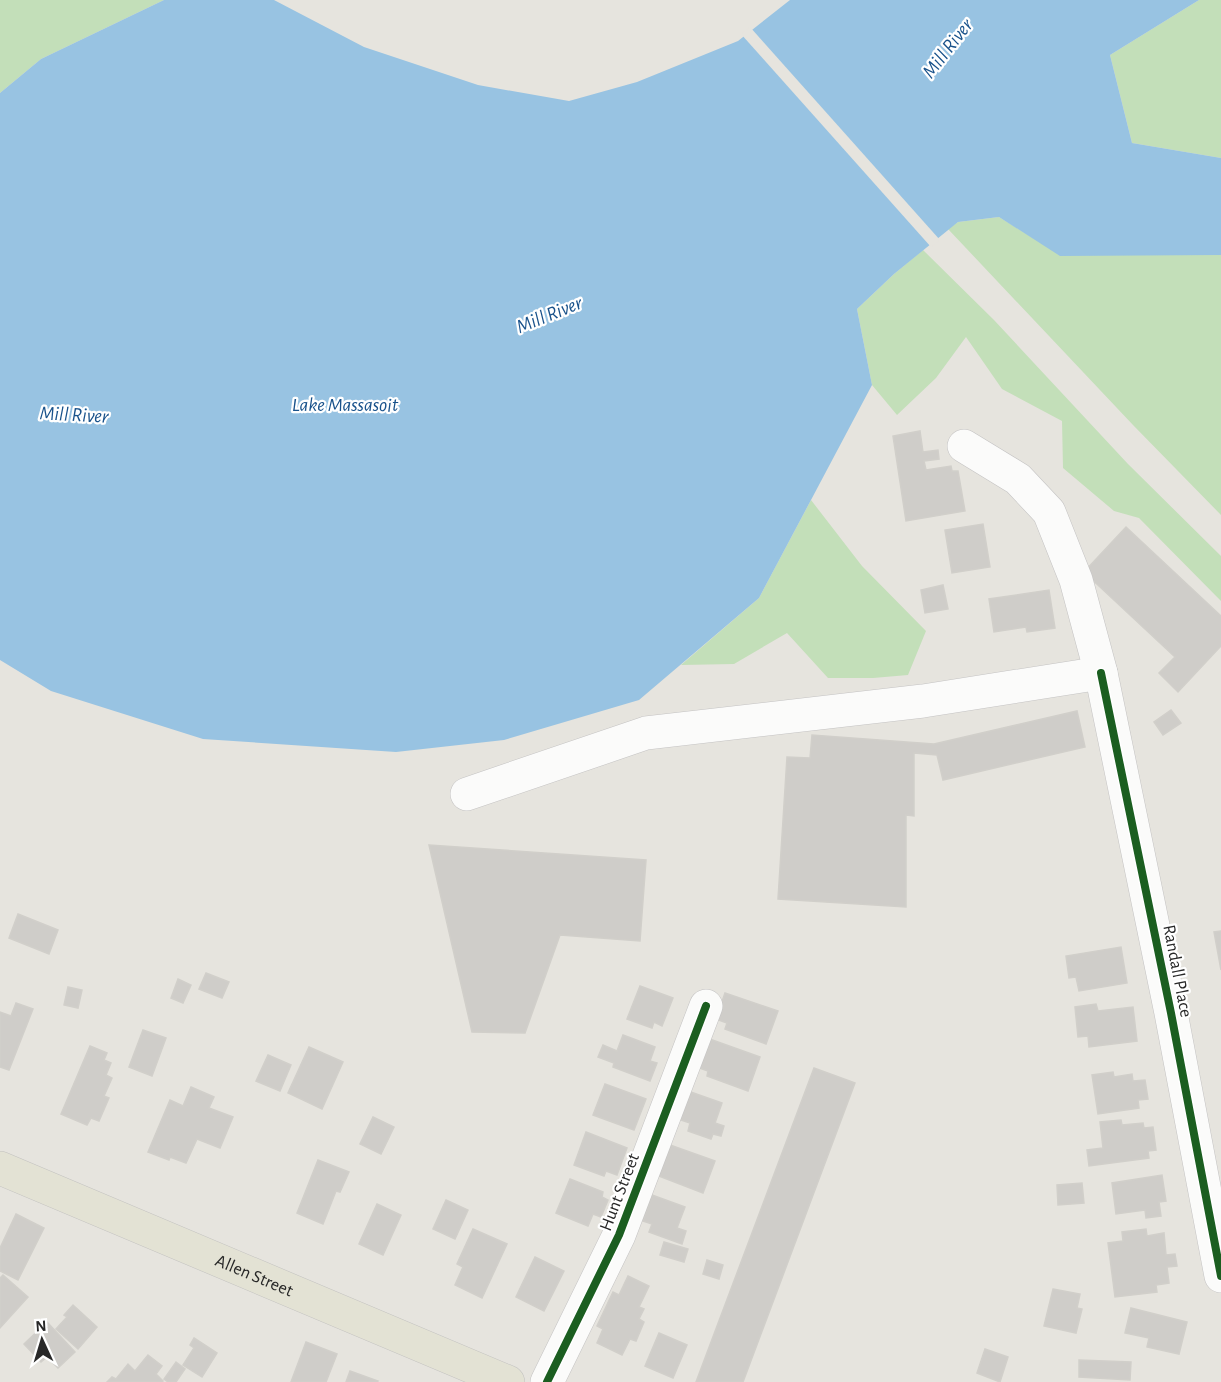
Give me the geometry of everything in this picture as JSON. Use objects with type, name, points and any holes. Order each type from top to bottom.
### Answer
[{"type":"main road","name":"Allen Street","points":[[0,1168],[508,1382]]},
{"type":"street","name":"Randall Place","points":[[964,446],[1018,479],[1049,512],[1076,580],[1101,673],[1171,1013],[1221,1276]]},
{"type":"street","points":[[467,794],[646,733],[923,701],[1101,673]]},
{"type":"street","name":"Hunt Street","points":[[547,1382],[619,1235],[706,1006]]},
{"type":"green space","points":[[0,0],[164,0],[41,59],[0,93]]},
{"type":"green space","points":[[1199,0],[1221,0],[1221,158],[1132,143],[1110,55]]},
{"type":"green space","points":[[999,217],[1061,255],[1221,255],[1221,515],[948,229],[958,222]]},
{"type":"green space","points":[[923,250],[994,320],[1128,464],[1221,556],[1221,601],[1139,518],[1114,511],[1063,468],[1062,421],[1002,389],[966,337],[936,378],[897,415],[872,385],[857,309]]},
{"type":"green space","points":[[811,500],[862,566],[926,631],[908,675],[828,678],[787,633],[734,664],[681,665],[759,598]]},
{"type":"water","name":"Lake Massasoit","points":[[164,0],[274,0],[364,47],[478,85],[569,101],[637,82],[738,41],[790,0],[1199,0],[1110,55],[1132,143],[1221,158],[1221,255],[1060,256],[999,217],[958,222],[894,274],[857,309],[872,385],[759,598],[639,700],[504,740],[396,752],[203,739],[51,691],[0,660],[0,93],[41,59]]},
{"type":"pier","points":[[750,27],[940,240],[931,247],[741,34]]},
{"type":"building","points":[[920,431],[923,452],[938,450],[939,459],[924,461],[926,470],[951,466],[952,471],[958,471],[965,511],[906,521],[893,436]]},
{"type":"building","points":[[983,524],[990,567],[952,573],[945,530]]},
{"type":"building","points":[[1126,527],[1221,616],[1221,646],[1178,692],[1159,673],[1175,657],[1084,572]]},
{"type":"building","points":[[943,585],[948,609],[925,613],[921,590]]},
{"type":"building","points":[[1049,590],[1055,628],[1027,632],[1026,627],[994,632],[989,599]]},
{"type":"building","points":[[1171,710],[1181,723],[1163,735],[1154,722]]},
{"type":"building","points":[[1077,711],[1085,747],[943,780],[937,755],[914,753],[914,816],[906,815],[906,907],[778,899],[787,757],[810,758],[812,735],[934,744]]},
{"type":"building","points":[[429,845],[646,860],[640,941],[560,935],[525,1033],[472,1032]]},
{"type":"building","points":[[18,914],[58,930],[49,954],[9,938]]},
{"type":"building","points":[[1221,931],[1221,970],[1214,932]]},
{"type":"building","points":[[1121,947],[1127,983],[1079,991],[1076,977],[1069,978],[1066,956]]},
{"type":"building","points":[[206,973],[229,982],[222,998],[199,989]]},
{"type":"building","points":[[178,979],[191,985],[183,1003],[171,998]]},
{"type":"building","points":[[640,986],[673,998],[662,1026],[654,1022],[652,1028],[627,1019]]},
{"type":"building","points":[[68,987],[82,990],[78,1008],[64,1005]]},
{"type":"building","points":[[725,993],[778,1011],[766,1044],[725,1029],[727,1023],[716,1019]]},
{"type":"building","points":[[16,1003],[33,1009],[9,1070],[0,1067],[0,1012],[11,1016]]},
{"type":"building","points":[[1096,1004],[1098,1011],[1133,1007],[1137,1041],[1089,1047],[1088,1036],[1078,1037],[1075,1007]]},
{"type":"building","points":[[143,1030],[166,1038],[152,1076],[129,1067]]},
{"type":"building","points":[[623,1035],[655,1047],[650,1061],[657,1063],[650,1081],[613,1067],[614,1063],[598,1057],[603,1045],[617,1051]]},
{"type":"building","points":[[704,1037],[760,1057],[748,1091],[707,1076],[708,1071],[694,1066]]},
{"type":"building","points":[[90,1046],[107,1053],[104,1060],[111,1063],[106,1075],[112,1078],[104,1096],[109,1098],[99,1121],[91,1118],[87,1125],[61,1114]]},
{"type":"building","points":[[309,1047],[343,1062],[322,1109],[288,1093]]},
{"type":"building","points":[[268,1055],[291,1065],[280,1091],[256,1081]]},
{"type":"building","points":[[814,1068],[855,1083],[743,1382],[696,1382]]},
{"type":"building","points":[[1113,1072],[1114,1077],[1132,1074],[1133,1081],[1145,1080],[1148,1099],[1138,1100],[1139,1108],[1098,1114],[1092,1075]]},
{"type":"building","points":[[605,1084],[646,1099],[634,1130],[593,1115]]},
{"type":"building","points":[[191,1087],[214,1097],[209,1108],[233,1117],[220,1148],[197,1139],[186,1163],[170,1157],[169,1160],[148,1152],[170,1100],[183,1106]]},
{"type":"building","points":[[685,1090],[722,1103],[715,1123],[724,1126],[721,1136],[713,1134],[711,1139],[688,1131],[690,1123],[675,1118]]},
{"type":"building","points":[[373,1117],[394,1127],[381,1154],[360,1144]]},
{"type":"building","points":[[1121,1120],[1122,1125],[1143,1123],[1144,1128],[1153,1127],[1156,1150],[1148,1151],[1149,1158],[1089,1166],[1087,1150],[1103,1148],[1100,1122]]},
{"type":"building","points":[[586,1132],[627,1148],[617,1175],[606,1171],[604,1176],[574,1165]]},
{"type":"building","points":[[670,1145],[715,1161],[703,1193],[659,1176]]},
{"type":"building","points":[[318,1160],[349,1172],[340,1192],[336,1191],[323,1224],[297,1213]]},
{"type":"building","points":[[1162,1175],[1166,1201],[1159,1202],[1161,1216],[1146,1218],[1145,1210],[1116,1214],[1112,1183]]},
{"type":"building","points":[[570,1179],[603,1192],[602,1197],[608,1200],[601,1217],[593,1214],[588,1226],[556,1213]]},
{"type":"building","points":[[1082,1183],[1084,1203],[1058,1205],[1057,1185]]},
{"type":"building","points":[[652,1195],[685,1207],[677,1228],[686,1231],[682,1244],[649,1232],[652,1224],[643,1221]]},
{"type":"building","points":[[446,1200],[468,1210],[455,1239],[433,1229]]},
{"type":"building","points":[[377,1204],[401,1215],[383,1255],[359,1244]]},
{"type":"building","points":[[16,1214],[44,1228],[18,1280],[0,1271],[0,1248]]},
{"type":"building","points":[[473,1229],[507,1244],[482,1298],[455,1285],[463,1267],[457,1264]]},
{"type":"building","points":[[1146,1229],[1147,1236],[1164,1233],[1166,1255],[1175,1254],[1177,1266],[1167,1267],[1169,1283],[1156,1285],[1157,1292],[1115,1297],[1108,1243],[1123,1241],[1122,1232]]},
{"type":"building","points":[[664,1242],[688,1249],[684,1262],[660,1255]]},
{"type":"building","points":[[535,1257],[564,1271],[544,1311],[516,1297]]},
{"type":"building","points":[[707,1260],[723,1265],[719,1279],[703,1274]]},
{"type":"building","points":[[3,1275],[28,1297],[0,1328],[0,1278]]},
{"type":"building","points":[[628,1276],[649,1286],[639,1307],[644,1309],[639,1319],[644,1322],[636,1341],[630,1339],[622,1355],[597,1343],[603,1329],[597,1326],[613,1292],[619,1295]]},
{"type":"building","points":[[1053,1289],[1080,1294],[1077,1308],[1082,1309],[1076,1333],[1044,1326]]},
{"type":"building","points":[[73,1305],[97,1327],[78,1349],[56,1329],[67,1317],[64,1315]]},
{"type":"building","points":[[1131,1308],[1187,1322],[1179,1354],[1147,1347],[1149,1338],[1125,1333]]},
{"type":"building","points":[[47,1322],[75,1352],[58,1368],[47,1357],[41,1362],[24,1344]]},
{"type":"building","points":[[659,1333],[687,1345],[673,1378],[645,1366]]},
{"type":"building","points":[[194,1338],[217,1353],[202,1377],[183,1365],[194,1348],[190,1345]]},
{"type":"building","points":[[306,1342],[337,1354],[326,1382],[291,1382]]},
{"type":"building","points":[[985,1349],[1008,1357],[1000,1382],[977,1373]]},
{"type":"building","points":[[148,1355],[162,1366],[156,1374],[162,1382],[107,1382],[112,1377],[116,1379],[128,1364],[135,1371]]},
{"type":"building","points":[[1079,1360],[1131,1362],[1130,1380],[1079,1377]]},
{"type":"building","points":[[176,1362],[185,1369],[176,1382],[168,1382],[164,1379]]},
{"type":"building","points":[[350,1371],[378,1381],[346,1382]]},
{"type":"cycle path","points":[[1101,673],[1171,1013],[1221,1276]]},
{"type":"cycle path","points":[[547,1382],[619,1235],[706,1006]]},
{"type":"water label","name":"Mill River","points":[[947,48]]},
{"type":"water label","name":"Mill River","points":[[549,314]]},
{"type":"water label","name":"Mill River","points":[[74,414]]}]
